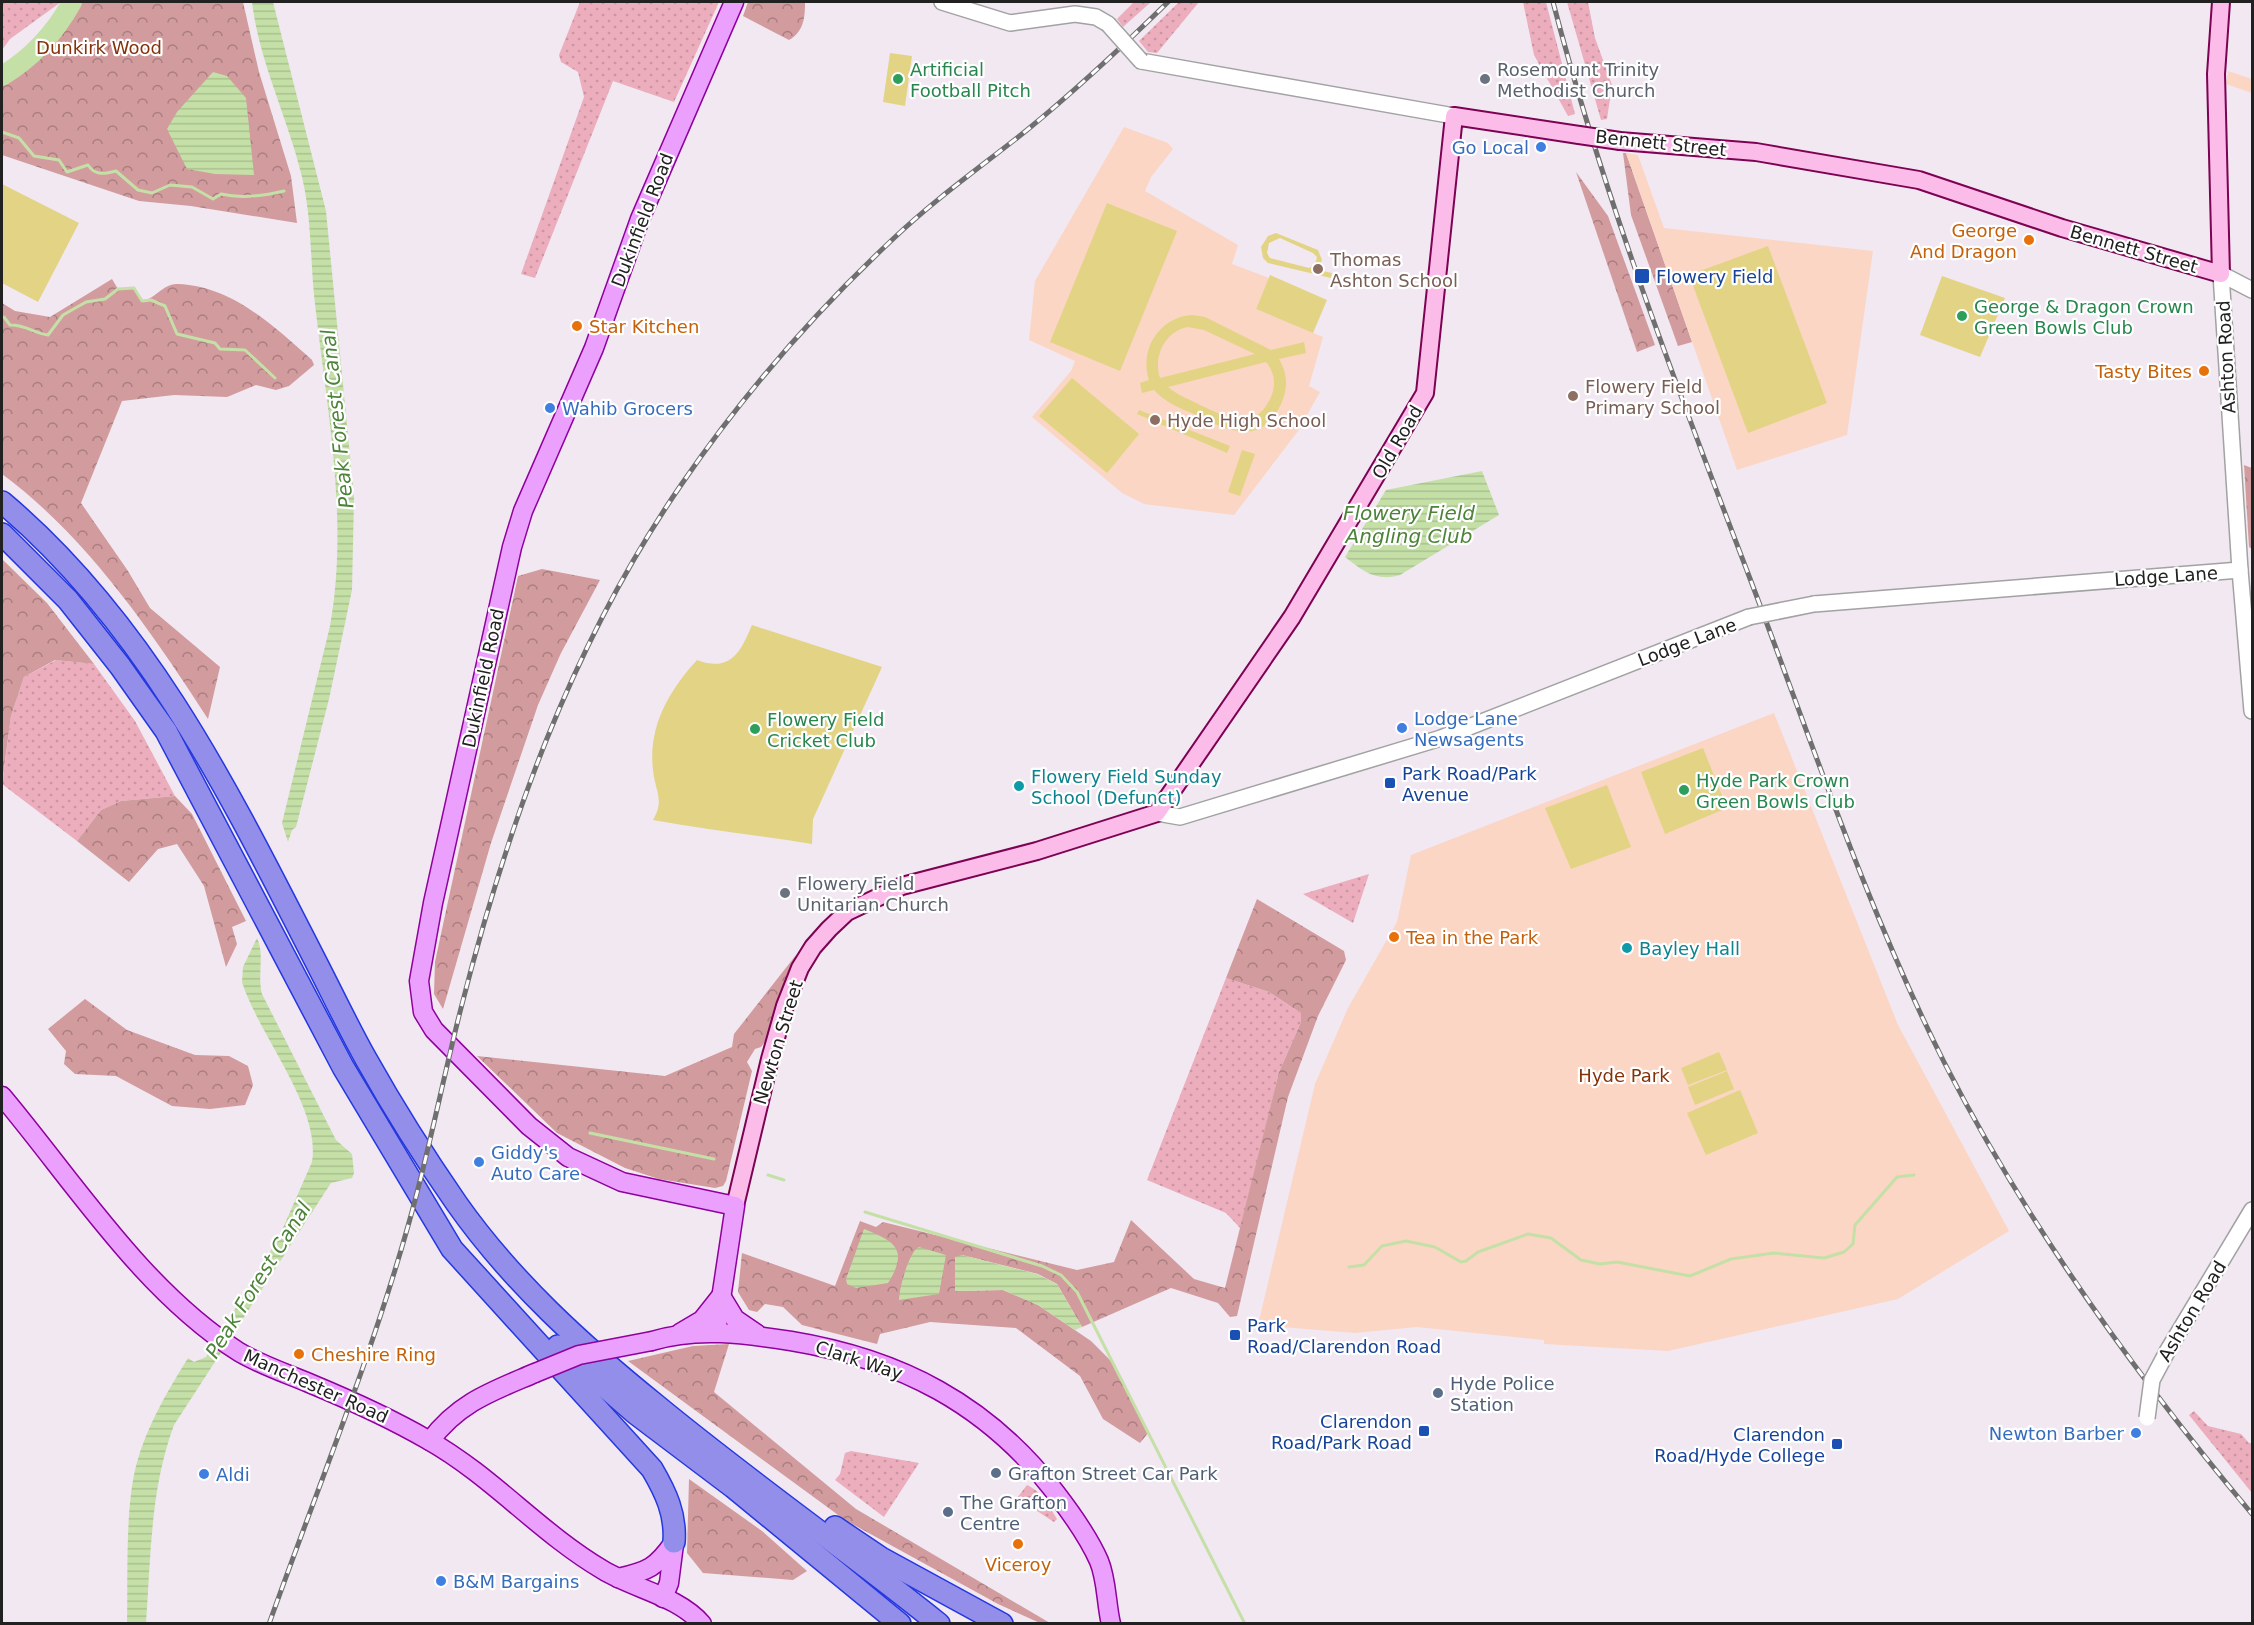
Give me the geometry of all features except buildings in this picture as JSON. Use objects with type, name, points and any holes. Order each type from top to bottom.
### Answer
[{"type":"highway","points":[[2,502],[64,562],[112,614],[187,721],[229,794],[365,1057],[459,1207],[508,1268],[564,1326],[628,1382],[742,1475],[939,1623]]},
{"type":"highway","points":[[2,534],[68,600],[120,666],[166,731],[343,1067],[403,1171],[452,1249],[652,1469],[664,1488],[672,1510],[675,1525],[674,1542]]},
{"type":"highway","points":[[403,1171],[473,1260],[566,1355],[635,1413],[733,1487],[900,1623]]},
{"type":"highway","points":[[508,1268],[630,1373],[755,1471],[881,1558],[1002,1623]]},
{"type":"main road","name":"Dukinfield Road","points":[[734,2],[640,219],[594,348],[523,511],[506,569],[433,903],[419,981],[423,1012],[434,1030],[553,1147],[593,1171],[622,1182],[735,1206]]},
{"type":"main road","name":"Ashton Road","points":[[2221,274],[2216,74],[2222,2]]},
{"type":"main road","name":"Bennett Street","points":[[1454,116],[1620,141],[1756,152],[1919,180],[2062,228],[2221,274]]},
{"type":"main road","name":"Old Road","points":[[1157,813],[1292,617],[1425,393],[1454,116]]},
{"type":"main road","name":"Newton Street","points":[[716,1332],[735,1206],[785,1006],[800,968],[813,947],[847,912],[902,886],[1037,851],[1157,813]]},
{"type":"main road","name":"Manchester Road","points":[[2,1096],[53,1157],[124,1249],[164,1291],[208,1330],[239,1352],[274,1370],[378,1413],[430,1441],[500,1490],[567,1545],[618,1578],[686,1609],[702,1623]]},
{"type":"main road","points":[[673,1336],[695,1326],[710,1312],[721,1296],[735,1319],[760,1336]]},
{"type":"main road","name":"Clark Way","points":[[430,1441],[445,1420],[475,1398],[579,1355],[673,1336],[716,1332],[822,1345],[897,1369],[966,1405],[1029,1458],[1075,1519],[1098,1560],[1107,1620]]},
{"type":"main road","points":[[618,1578],[648,1570],[661,1560],[674,1542]]},
{"type":"main road","points":[[663,1598],[669,1583],[674,1542]]},
{"type":"street","name":"Bennett Street","points":[[942,2],[1010,23],[1075,14],[1096,17],[1108,24],[1141,62],[1454,116]]},
{"type":"street","points":[[2221,274],[2253,290]]},
{"type":"street","name":"Ashton Road","points":[[2221,274],[2240,570],[2253,711]]},
{"type":"street","name":"Lodge Lane","points":[[1157,813],[1180,817],[1441,738],[1749,617],[1814,604],[2240,570]]},
{"type":"street","name":"Ashton Road","points":[[2147,1418],[2152,1380],[2253,1210]]},
{"type":"shaded area","points":[[2,2],[61,2],[10,39],[2,50]]},
{"type":"shaded area","points":[[580,2],[719,2],[674,102],[613,81],[535,278],[521,274],[584,97],[578,72],[561,62],[559,55]]},
{"type":"shaded area","points":[[1134,2],[1151,2],[1123,27],[1117,19]]},
{"type":"shaded area","points":[[1179,2],[1199,2],[1157,53],[1148,52],[1139,41]]},
{"type":"shaded area","points":[[1523,2],[1546,2],[1575,114],[1568,116],[1534,55]]},
{"type":"shaded area","points":[[1567,2],[1588,2],[1595,38],[1612,85],[1607,119],[1601,120]]},
{"type":"shaded area","name":"Artificial Football Pitch","points":[[890,53],[912,56],[905,106],[883,102]]},
{"type":"shaded area","points":[[2,184],[79,223],[38,302],[2,283]]},
{"type":"shaded area","points":[[1107,203],[1177,231],[1120,371],[1050,342]]},
{"type":"shaded area","points":[[1276,233],[1318,250],[1322,260],[1318,270],[1332,273],[1331,278],[1268,263],[1263,258],[1261,247],[1268,236]],"holes":[[[1280,238],[1317,257],[1315,265],[1309,268],[1270,258],[1267,253],[1269,243]]]},
{"type":"shaded area","points":[[1768,246],[1827,403],[1748,433],[1689,275]]},
{"type":"shaded area","points":[[1270,275],[1327,300],[1313,333],[1256,309]]},
{"type":"shaded area","name":"George & Dragon Crown Green Bowls Club","points":[[1942,276],[2005,298],[1980,357],[1920,335]]},
{"type":"shaded area","points":[[1192,315],[1205,317],[1271,350],[1304,342],[1306,353],[1279,359],[1285,376],[1285,392],[1273,418],[1253,431],[1230,429],[1178,407],[1154,390],[1142,393],[1140,383],[1149,380],[1147,357],[1154,337],[1170,322]],"holes":[[[1187,327],[1204,330],[1255,354],[1160,378],[1158,361],[1163,346],[1173,334]],[[1266,362],[1273,375],[1273,393],[1257,416],[1248,419],[1220,414],[1183,397],[1168,387]]]},
{"type":"shaded area","points":[[1072,378],[1139,434],[1107,473],[1039,416]]},
{"type":"shaded area","points":[[1139,410],[1230,446],[1227,453],[1137,414]]},
{"type":"shaded area","points":[[1242,450],[1255,454],[1240,496],[1228,492]]},
{"type":"shaded area","name":"Flowery Field Cricket Club","points":[[752,625],[882,667],[813,819],[812,844],[653,820],[659,801],[652,754],[657,724],[669,697],[697,660],[718,664],[733,657],[744,643]]},
{"type":"shaded area","points":[[56,660],[94,664],[135,721],[175,796],[121,801],[101,810],[77,841],[2,784],[11,716],[24,677]]},
{"type":"shaded area","name":"Hyde Park Crown Green Bowls Club","points":[[1703,748],[1727,808],[1665,834],[1641,772]]},
{"type":"shaded area","points":[[1607,785],[1631,847],[1571,869],[1545,808]]},
{"type":"shaded area","points":[[1369,874],[1353,923],[1303,894]]},
{"type":"shaded area","points":[[1226,978],[1269,992],[1301,1013],[1301,1022],[1279,1072],[1241,1229],[1226,1213],[1147,1180]]},
{"type":"shaded area","points":[[1719,1052],[1727,1070],[1688,1085],[1681,1068]]},
{"type":"shaded area","points":[[1727,1071],[1734,1089],[1695,1105],[1688,1087]]},
{"type":"shaded area","points":[[1740,1090],[1758,1133],[1706,1155],[1687,1113]]},
{"type":"shaded area","points":[[2194,1411],[2208,1426],[2241,1434],[2249,1443],[2252,1443],[2252,1493],[2189,1415]]},
{"type":"shaded area","points":[[851,1451],[919,1463],[884,1517],[835,1480],[840,1474],[845,1453]]},
{"type":"shaded area","points":[[1027,1485],[1044,1499],[1057,1519],[1054,1522],[1017,1498]]},
{"type":"green space","name":"Dunkirk Wood","points":[[72,2],[243,2],[259,72],[291,176],[297,223],[191,206],[139,201],[2,155],[2,76],[42,44]]},
{"type":"green space","points":[[748,2],[805,3],[804,20],[794,37],[789,40],[743,16]]},
{"type":"green space","points":[[2228,71],[2252,79],[2252,93],[2226,84]]},
{"type":"green space","points":[[1124,127],[1168,143],[1173,149],[1151,177],[1145,191],[1238,245],[1232,264],[1269,278],[1256,309],[1323,337],[1309,386],[1320,392],[1298,431],[1234,515],[1144,504],[1122,493],[1032,417],[1071,371],[1075,361],[1029,340],[1035,281]]},
{"type":"green space","points":[[1623,153],[1626,153],[1692,342],[1678,346],[1631,215]]},
{"type":"green space","points":[[1626,153],[1638,155],[1664,228],[1873,251],[1847,435],[1737,470]]},
{"type":"green space","points":[[1576,172],[1608,216],[1655,345],[1637,352]]},
{"type":"green space","points":[[112,279],[118,289],[134,288],[142,301],[173,284],[198,286],[216,292],[251,310],[283,334],[312,360],[314,365],[289,386],[276,390],[256,385],[227,397],[174,395],[122,401],[81,503],[128,571],[150,608],[220,667],[208,719],[164,652],[90,556],[62,526],[2,474],[2,303],[15,311],[50,317]]},
{"type":"green space","points":[[2244,465],[2252,468],[2252,549],[2249,547]]},
{"type":"green space","points":[[2,559],[47,603],[94,664],[55,660],[24,677],[11,716],[2,783]]},
{"type":"green space","points":[[542,569],[600,580],[561,653],[538,705],[491,843],[443,1009],[434,994],[435,962],[518,576]]},
{"type":"green space","name":"Hyde Park","points":[[1774,713],[1898,1025],[2009,1231],[1898,1299],[1668,1351],[1544,1344],[1544,1340],[1417,1327],[1355,1333],[1258,1325],[1315,1084],[1348,1008],[1397,922],[1411,855]]},
{"type":"green space","points":[[175,796],[192,814],[246,921],[232,927],[237,944],[226,967],[204,886],[177,844],[158,849],[129,882],[77,841],[101,810],[121,801]]},
{"type":"green space","points":[[1257,899],[1344,951],[1346,960],[1318,1016],[1288,1097],[1237,1316],[1230,1317],[1218,1303],[1171,1288],[1082,1327],[1057,1284],[1038,1274],[962,1255],[956,1291],[1003,1290],[1038,1305],[1091,1341],[1113,1363],[1149,1432],[1140,1443],[1103,1419],[1080,1376],[1016,1328],[930,1322],[880,1334],[877,1344],[802,1325],[783,1307],[765,1304],[757,1312],[749,1310],[738,1292],[742,1253],[835,1286],[860,1221],[876,1227],[883,1222],[1077,1270],[1114,1262],[1131,1220],[1194,1279],[1225,1288],[1279,1072],[1301,1022],[1301,1013],[1269,992],[1226,978]]},
{"type":"green space","points":[[796,955],[769,1036],[761,1047],[755,1049],[747,1062],[752,1071],[723,1186],[715,1188],[659,1179],[625,1168],[557,1133],[477,1056],[665,1076],[732,1047],[734,1034]]},
{"type":"green space","points":[[85,999],[127,1030],[195,1055],[229,1056],[248,1066],[253,1085],[245,1105],[210,1109],[172,1106],[116,1076],[75,1074],[64,1064],[66,1051],[48,1029]]},
{"type":"green space","points":[[729,1344],[714,1392],[856,1509],[1050,1623],[1040,1623],[998,1604],[845,1520],[628,1361],[693,1346]]},
{"type":"green space","points":[[689,1479],[762,1531],[807,1571],[793,1580],[703,1573],[687,1553]]},
{"type":"water","name":"Peak Forest Canal","points":[[252,2],[273,2],[326,211],[354,497],[352,590],[329,699],[296,827],[292,830],[288,842],[282,823],[330,626],[335,586],[337,505],[305,193],[296,155],[267,68]]},
{"type":"water","points":[[213,72],[227,76],[246,98],[254,175],[215,174],[187,169],[167,129],[177,112]]},
{"type":"water","name":"Flowery Field Angling Club","points":[[1482,471],[1499,515],[1400,575],[1384,577],[1370,574],[1345,557],[1386,490]]},
{"type":"water","name":"Peak Forest Canal","points":[[257,938],[260,951],[262,994],[336,1140],[352,1154],[354,1173],[352,1178],[331,1183],[174,1425],[166,1449],[156,1499],[146,1623],[127,1624],[130,1502],[132,1483],[145,1437],[188,1358],[194,1362],[206,1357],[279,1237],[312,1162],[312,1141],[307,1118],[287,1072],[250,1003],[242,982],[243,967]]},
{"type":"water","points":[[864,1229],[891,1243],[898,1255],[894,1272],[888,1283],[856,1288],[847,1284],[846,1279]]},
{"type":"water","points":[[919,1247],[946,1255],[939,1294],[899,1300],[908,1263]]},
{"type":"water","points":[[962,1255],[1037,1274],[1057,1284],[1082,1327],[1075,1330],[1038,1305],[1003,1290],[955,1291],[955,1257]]},
{"type":"waterway","points":[[2,76],[42,44],[72,2]]},
{"type":"waterway","points":[[2,132],[19,138],[34,156],[59,160],[67,172],[88,165],[97,173],[116,171],[138,190],[152,193],[170,185],[192,187],[213,199],[221,194],[252,196],[284,191]]},
{"type":"waterway","points":[[2,318],[4,317],[10,325],[21,326],[48,335],[63,315],[86,302],[105,299],[118,289],[134,288],[142,301],[151,300],[165,306],[177,334],[215,343],[220,349],[245,350],[275,378]]},
{"type":"waterway","points":[[590,1133],[714,1159]]},
{"type":"waterway","points":[[768,1175],[784,1180]]},
{"type":"waterway","points":[[1349,1267],[1364,1265],[1382,1246],[1406,1241],[1435,1247],[1461,1262],[1478,1252],[1528,1234],[1551,1238],[1581,1260],[1600,1264],[1617,1262],[1690,1276],[1731,1259],[1774,1253],[1824,1258],[1844,1252],[1853,1244],[1855,1225],[1897,1177],[1914,1175]]},
{"type":"waterway","points":[[865,1212],[1042,1266],[1061,1275],[1077,1292],[1245,1624]]},
{"type":"railway","points":[[269,1624],[360,1376],[393,1276],[422,1173],[478,943],[499,874],[547,739],[575,673],[607,609],[642,546],[704,452],[780,356],[807,326],[909,224],[1027,130],[1117,51],[1168,2]]},
{"type":"railway","points":[[1553,2],[1595,148],[1643,292],[1840,822],[1889,944],[1916,1003],[1976,1121],[2010,1181],[2047,1239],[2126,1353],[2209,1462],[2252,1514]]},
{"type":"place","name":"Artificial Football Pitch","points":[[898,79]]},
{"type":"place","name":"Rosemount Trinity Methodist Church","points":[[1485,79]]},
{"type":"place","name":"Go Local","points":[[1541,147]]},
{"type":"place","name":"George And Dragon","points":[[2029,240]]},
{"type":"place","name":"Thomas Ashton School","points":[[1318,269]]},
{"type":"place","name":"Flowery Field","points":[[1642,276]]},
{"type":"place","name":"George & Dragon Crown Green Bowls Club","points":[[1962,316]]},
{"type":"place","name":"Star Kitchen","points":[[577,326]]},
{"type":"place","name":"Tasty Bites","points":[[2204,371]]},
{"type":"place","name":"Flowery Field Primary School","points":[[1573,396]]},
{"type":"place","name":"Wahib Grocers","points":[[550,408]]},
{"type":"place","name":"Hyde High School","points":[[1155,420]]},
{"type":"place","name":"Lodge Lane Newsagents","points":[[1402,728]]},
{"type":"place","name":"Flowery Field Cricket Club","points":[[755,729]]},
{"type":"place","name":"Park Road/Park Avenue","points":[[1390,783]]},
{"type":"place","name":"Flowery Field Sunday School (Defunct)","points":[[1019,786]]},
{"type":"place","name":"Hyde Park Crown Green Bowls Club","points":[[1684,790]]},
{"type":"place","name":"Flowery Field Unitarian Church","points":[[785,893]]},
{"type":"place","name":"Tea in the Park","points":[[1394,937]]},
{"type":"place","name":"Bayley Hall","points":[[1627,948]]},
{"type":"place","name":"Giddy's Auto Care","points":[[479,1162]]},
{"type":"place","name":"Park Road/Clarendon Road","points":[[1235,1335]]},
{"type":"place","name":"Cheshire Ring","points":[[299,1354]]},
{"type":"place","name":"Hyde Police Station","points":[[1438,1393]]},
{"type":"place","name":"Clarendon Road/Park Road","points":[[1424,1431]]},
{"type":"place","name":"Newton Barber","points":[[2136,1433]]},
{"type":"place","name":"Clarendon Road/Hyde College","points":[[1837,1444]]},
{"type":"place","name":"Grafton Street Car Park","points":[[996,1473]]},
{"type":"place","name":"Aldi","points":[[204,1474]]},
{"type":"place","name":"The Grafton Centre","points":[[948,1512]]},
{"type":"place","name":"Viceroy","points":[[1018,1544]]},
{"type":"place","name":"B&M Bargains","points":[[441,1581]]}]
